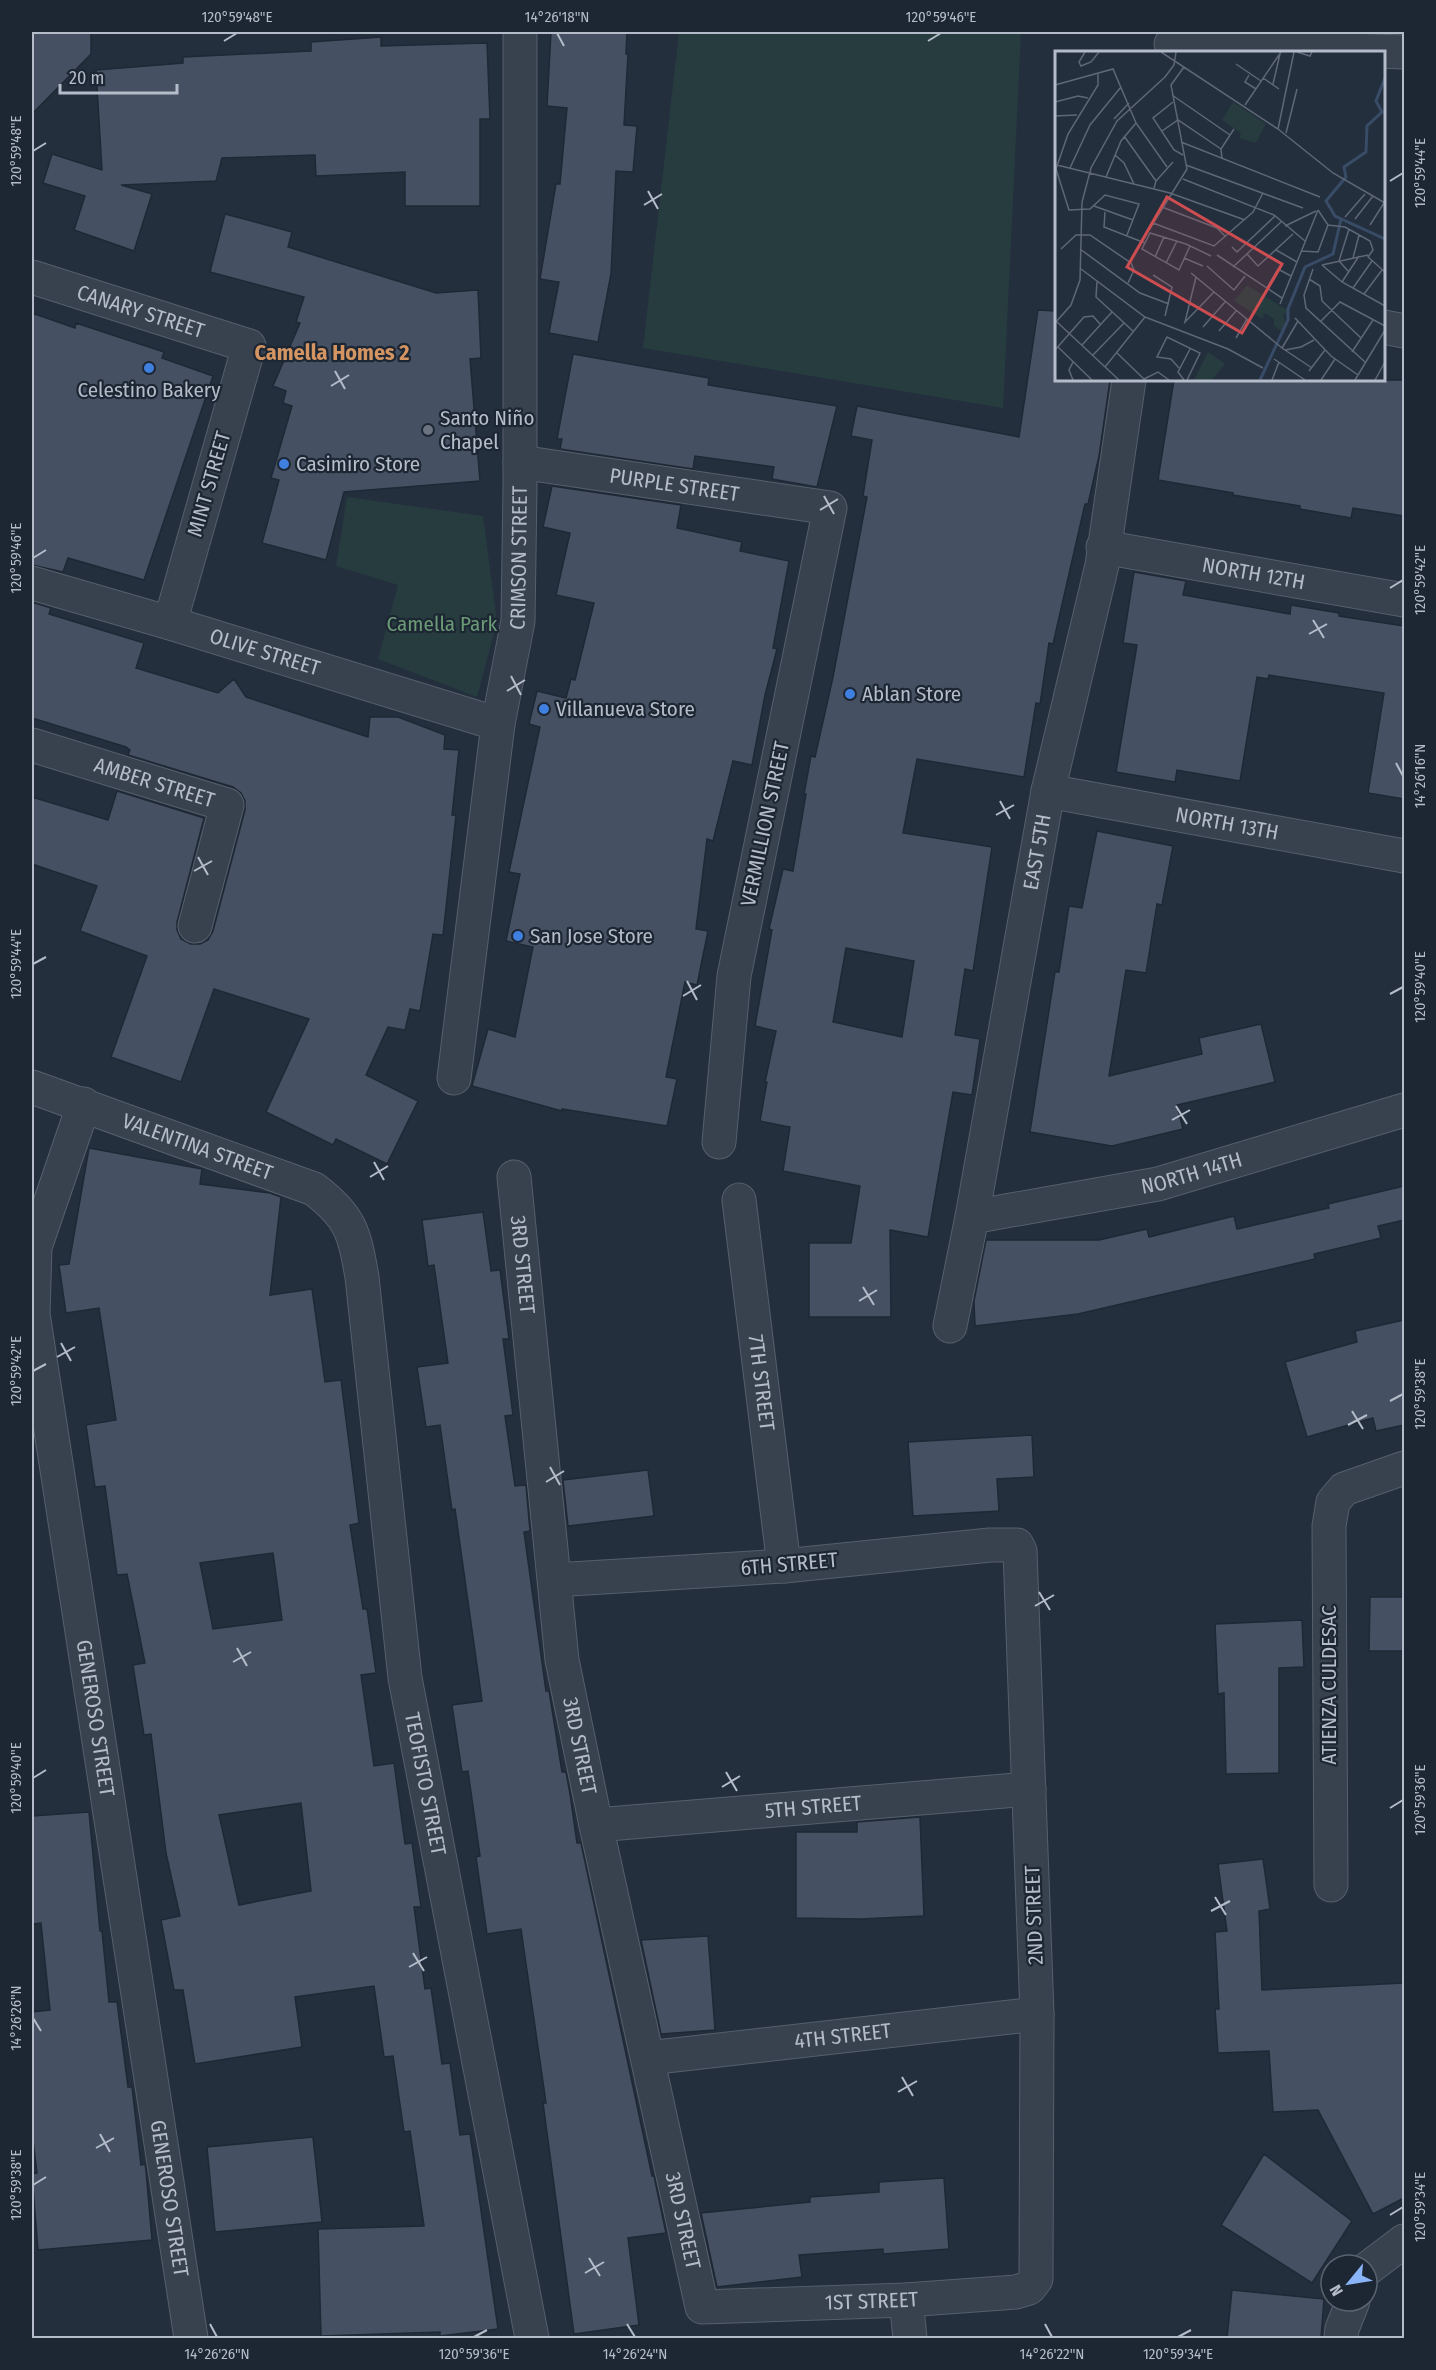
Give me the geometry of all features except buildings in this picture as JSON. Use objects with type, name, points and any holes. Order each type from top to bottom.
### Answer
[{"type":"street","name":"CRIMSON STREET","points":[[454,1078],[498,724],[518,621],[520,32]]},
{"type":"street","points":[[1171,43],[1378,51]]},
{"type":"street","points":[[1385,51],[1404,52]]},
{"type":"street","name":"CANARY STREET","points":[[32,277],[249,346]]},
{"type":"street","points":[[1385,327],[1404,331]]},
{"type":"street","name":"MINT STREET","points":[[170,623],[249,346]]},
{"type":"street","name":"EAST 5TH","points":[[950,1326],[972,1217],[1048,791],[1102,565],[1129,381]]},
{"type":"street","name":"PURPLE STREET","points":[[520,462],[830,508]]},
{"type":"street","name":"VERMILLION STREET","points":[[719,1142],[734,976],[830,508]]},
{"type":"street","name":"NORTH 12TH","points":[[1103,547],[1404,600]]},
{"type":"street","name":"OLIVE STREET","points":[[32,583],[498,724]]},
{"type":"street","name":"AMBER STREET","points":[[32,745],[227,805],[195,926]]},
{"type":"street","name":"NORTH 13TH","points":[[1048,791],[1404,856]]},
{"type":"street","name":"VALENTINA STREET","points":[[32,1087],[314,1189],[332,1203],[350,1226]]},
{"type":"street","name":"GENEROSO STREET","points":[[84,1104],[35,1247],[32,1283],[33,1314],[191,2338]]},
{"type":"street","name":"NORTH 14TH","points":[[972,1217],[1158,1184],[1404,1110]]},
{"type":"street","name":"3RD STREET","points":[[514,1177],[562,1660],[702,2307]]},
{"type":"street","name":"7TH STREET","points":[[739,1200],[784,1566]]},
{"type":"street","name":"TEOFISTO STREET","points":[[350,1226],[362,1277],[405,1678],[532,2338]]},
{"type":"street","name":"ATIENZA CULDESAC","points":[[1331,1885],[1329,1526],[1333,1502],[1344,1489],[1404,1468]]},
{"type":"street","name":"6TH STREET","points":[[554,1580],[784,1566],[990,1545],[1017,1545],[1020,1551]]},
{"type":"street","name":"2ND STREET","points":[[1020,1551],[1037,2014],[1036,2279]]},
{"type":"street","name":"5TH STREET","points":[[596,1825],[1029,1789]]},
{"type":"street","name":"4TH STREET","points":[[648,2058],[1037,2014]]},
{"type":"street","points":[[1379,2260],[1404,2241]]},
{"type":"street","name":"1ST STREET","points":[[702,2307],[906,2300],[1016,2292],[1029,2288],[1036,2279]]},
{"type":"street","points":[[906,2300],[910,2338]]},
{"type":"street","points":[[1341,2338],[1348,2313]]},
{"type":"green space","points":[[679,32],[1021,32],[1003,408],[643,348]]},
{"type":"green space","name":"Camella Park","points":[[347,497],[483,516],[497,622],[477,697],[378,659],[398,585],[336,566]]},
{"type":"place","name":"Celestino Bakery","points":[[149,368]]},
{"type":"place","name":"Santo Niño Chapel","points":[[428,430]]},
{"type":"place","name":"Casimiro Store","points":[[284,464]]},
{"type":"place","name":"Ablan Store","points":[[850,694]]},
{"type":"place","name":"Villanueva Store","points":[[544,709]]},
{"type":"place","name":"San Jose Store","points":[[518,936]]},
{"type":"district","name":"Camella Homes 2","points":[[332,352]]}]
